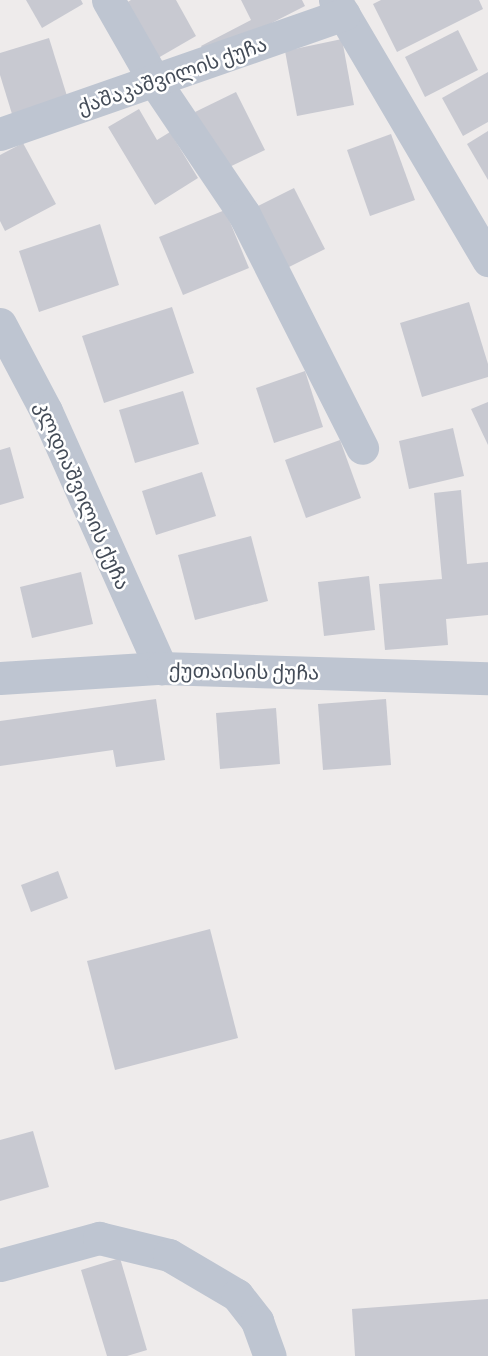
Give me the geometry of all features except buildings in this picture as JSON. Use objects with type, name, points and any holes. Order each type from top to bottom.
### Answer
[{"type":"street","points":[[108,0],[155,82],[244,214],[362,448]]},
{"type":"street","name":"ქაშაკაშვილის ქუჩა","points":[[0,134],[155,82],[340,7],[488,260]]},
{"type":"street","name":"კლდიაშვილის ქუჩა","points":[[0,324],[46,411],[161,668]]},
{"type":"street","name":"ქუთაისის ქუჩა","points":[[0,678],[161,668],[488,678]]},
{"type":"street","points":[[0,1265],[99,1238],[169,1256],[237,1295],[257,1321],[270,1356]]}]
